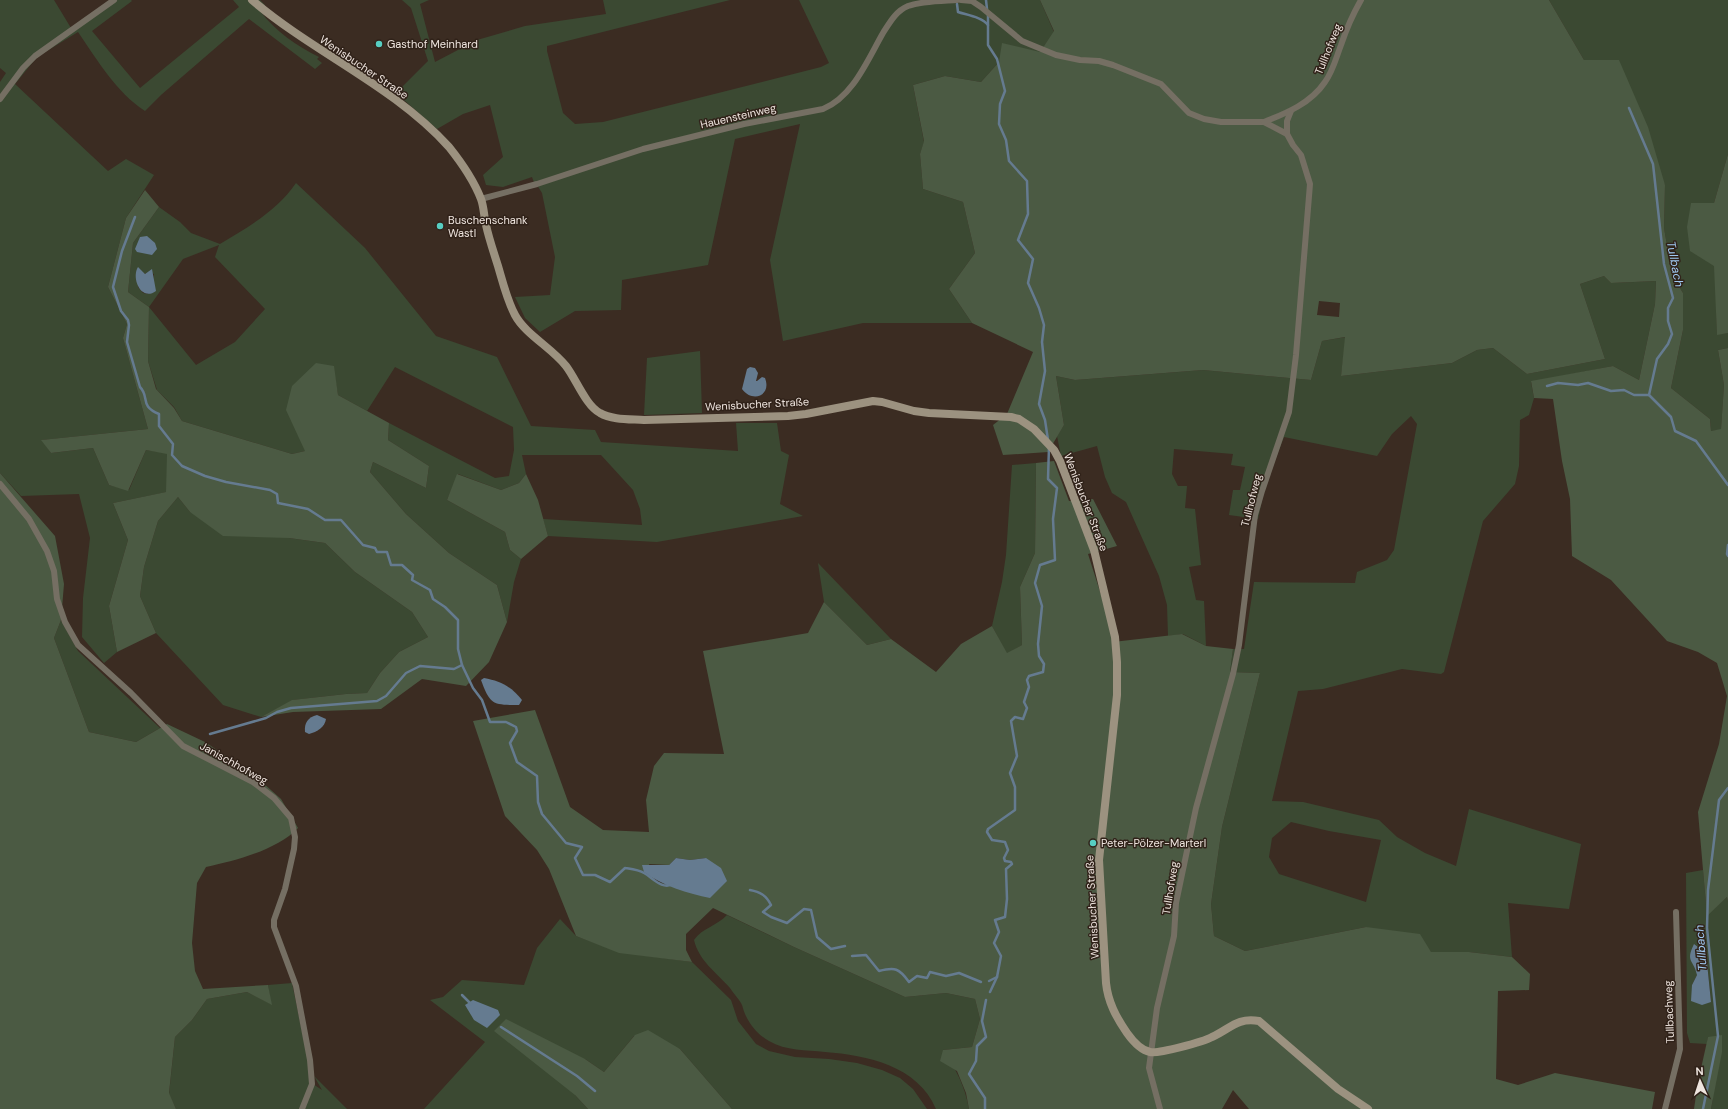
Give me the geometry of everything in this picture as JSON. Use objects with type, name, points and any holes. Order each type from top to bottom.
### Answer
[{"type":"street","points":[[0,99],[23,68],[35,56],[114,0]]},
{"type":"street","name":"Wenisbucher Straße","points":[[252,0],[286,27],[386,93],[428,127],[448,147],[462,164],[481,199],[505,292],[515,316],[520,324],[551,350],[567,367],[592,406],[600,414],[644,420],[788,416],[806,414],[864,402],[882,402],[929,413],[1011,417],[1026,424],[1054,450],[1094,550],[1112,624],[1116,649],[1117,696],[1099,860],[1108,997],[1119,1021],[1130,1038],[1139,1046],[1151,1053]]},
{"type":"street","name":"Hauensteinweg","points":[[481,199],[537,184],[643,149],[744,124],[824,109],[834,104],[850,89],[888,25],[900,11],[917,4],[957,0]]},
{"type":"street","points":[[961,0],[972,1],[981,7],[995,17],[1022,41],[1056,55],[1080,60],[1099,61],[1113,65],[1161,84],[1189,113],[1204,119],[1221,122],[1264,122],[1290,111]]},
{"type":"street","name":"Tullhofweg","points":[[1290,111],[1309,99],[1324,83],[1332,70],[1351,19],[1361,0]]},
{"type":"street","points":[[1264,122],[1287,134],[1290,111]]},
{"type":"street","name":"Tullhofweg","points":[[1160,1109],[1149,1068],[1157,1008],[1174,936],[1176,902],[1196,808],[1235,667],[1246,593],[1255,515],[1289,412],[1297,347],[1310,184],[1301,155],[1287,134]]},
{"type":"street","name":"Janischhofweg","points":[[0,484],[29,519],[47,551],[54,571],[57,599],[64,622],[78,645],[131,693],[183,746],[253,782],[274,798],[291,818],[295,837],[294,849],[285,890],[274,920],[274,927],[296,986],[310,1060],[312,1084],[302,1109]]},
{"type":"street","name":"Tullbachweg","points":[[1665,1109],[1680,1049],[1676,912]]},
{"type":"street","points":[[1151,1053],[1190,1045],[1212,1037],[1238,1022],[1249,1019],[1259,1021],[1338,1089],[1368,1109]]},
{"type":"green space","points":[[0,0],[54,0],[71,28],[113,0],[131,0],[132,1],[92,31],[140,88],[239,7],[233,0],[260,0],[265,5],[260,11],[272,25],[295,43],[319,57],[317,59],[322,63],[315,69],[249,19],[161,95],[145,111],[125,95],[116,85],[100,65],[78,32],[37,57],[15,84],[108,171],[126,159],[154,175],[126,218],[108,287],[127,324],[123,338],[148,429],[42,440],[51,453],[93,448],[109,485],[129,490],[146,450],[167,453],[167,492],[113,503],[128,540],[109,606],[117,652],[104,663],[82,637],[83,598],[90,538],[79,494],[21,496],[0,473],[0,82],[6,73],[0,68]]},
{"type":"green space","points":[[402,0],[429,0],[420,4],[435,62],[477,40],[525,26],[606,14],[603,0],[730,0],[547,46],[563,113],[575,124],[603,122],[821,67],[829,63],[799,0],[927,0],[904,6],[897,12],[894,16],[899,11],[931,0],[1040,0],[1054,32],[1040,52],[999,62],[981,82],[945,76],[913,85],[924,142],[920,154],[923,189],[963,202],[975,253],[949,289],[972,323],[863,323],[783,341],[770,260],[800,124],[735,139],[708,265],[622,280],[621,310],[575,311],[540,332],[525,318],[515,297],[550,295],[555,257],[542,193],[537,185],[535,185],[532,177],[503,187],[486,185],[483,175],[503,157],[490,105],[463,114],[437,129],[396,93],[428,61],[411,8]]},
{"type":"green space","points":[[1040,0],[1549,0],[1584,60],[1619,60],[1648,127],[1665,185],[1664,228],[1672,275],[1683,293],[1683,330],[1671,388],[1710,419],[1711,431],[1721,429],[1724,385],[1718,350],[1728,348],[1728,902],[1727,897],[1707,916],[1698,812],[1719,744],[1727,696],[1717,663],[1698,652],[1667,641],[1611,580],[1572,556],[1570,499],[1562,461],[1553,399],[1534,398],[1531,381],[1613,366],[1639,380],[1655,304],[1656,281],[1611,283],[1604,276],[1580,284],[1605,359],[1527,374],[1493,348],[1477,350],[1452,363],[1341,376],[1345,337],[1322,341],[1311,380],[1203,370],[1075,380],[1056,376],[1064,425],[1048,452],[1003,455],[993,425],[1007,414],[1033,352],[972,323],[949,289],[975,253],[963,202],[923,189],[920,154],[924,141],[913,85],[945,76],[981,82],[999,62],[1002,43],[1040,52],[1054,31]],"holes":[[[1319,301],[1340,303],[1339,317],[1317,315]]]},
{"type":"green space","points":[[1549,0],[1728,0],[1728,154],[1714,203],[1717,334],[1728,333],[1728,348],[1718,350],[1724,385],[1721,430],[1711,431],[1710,419],[1671,388],[1683,330],[1683,293],[1672,275],[1664,228],[1665,185],[1584,60]]},
{"type":"green space","points":[[1728,154],[1728,333],[1717,335],[1714,266],[1690,251],[1687,227],[1691,203],[1714,203]]},
{"type":"green space","points":[[296,183],[365,248],[436,336],[497,357],[531,426],[595,430],[601,442],[738,451],[736,423],[777,423],[781,451],[789,455],[780,504],[803,516],[657,542],[548,536],[543,519],[642,525],[640,509],[633,490],[601,455],[522,455],[526,474],[519,483],[501,490],[458,474],[447,500],[505,532],[510,550],[521,559],[514,582],[507,622],[497,585],[449,553],[406,514],[370,472],[373,462],[426,488],[429,466],[388,440],[389,423],[495,478],[509,476],[514,450],[513,427],[395,367],[367,411],[338,395],[333,366],[305,451],[292,454],[182,421],[174,407],[157,390],[148,361],[149,307],[128,292],[133,243],[159,207],[180,222],[191,233],[220,244],[261,218],[288,193]],"holes":[[[219,245],[215,257],[265,309],[235,342],[196,365],[149,307],[183,259]],[[141,271],[145,274],[148,272],[154,274],[148,294],[143,293],[138,287]]]},
{"type":"green space","points":[[145,190],[159,207],[133,243],[128,292],[149,307],[148,361],[156,389],[174,408],[182,421],[292,454],[305,451],[286,410],[292,386],[316,363],[334,366],[338,395],[389,423],[388,440],[429,466],[426,488],[373,462],[370,472],[406,514],[449,553],[497,585],[507,622],[489,662],[466,686],[422,679],[381,709],[293,712],[261,717],[292,700],[367,693],[380,673],[399,652],[428,637],[412,612],[355,572],[325,543],[289,538],[223,536],[190,512],[178,497],[158,521],[144,567],[140,596],[156,633],[117,652],[109,606],[128,540],[113,503],[166,492],[167,454],[146,450],[128,491],[109,485],[93,448],[51,453],[41,440],[148,429],[123,338],[127,324],[108,287],[126,218]]},
{"type":"green space","points":[[1604,276],[1611,283],[1656,281],[1655,304],[1639,380],[1613,366],[1531,382],[1534,398],[1529,415],[1520,420],[1519,466],[1515,484],[1483,521],[1444,672],[1441,674],[1402,669],[1323,689],[1298,691],[1272,801],[1303,802],[1379,820],[1397,837],[1425,853],[1456,866],[1469,809],[1581,844],[1569,909],[1508,903],[1512,957],[1469,952],[1431,952],[1366,927],[1245,951],[1214,936],[1211,904],[1222,827],[1260,673],[1230,672],[1233,649],[1244,649],[1254,582],[1355,583],[1357,572],[1387,560],[1394,550],[1417,424],[1411,416],[1392,434],[1377,456],[1284,437],[1265,487],[1258,519],[1229,515],[1233,490],[1240,490],[1245,467],[1231,465],[1233,454],[1174,449],[1172,474],[1178,486],[1187,486],[1185,508],[1195,509],[1201,565],[1189,567],[1196,600],[1204,601],[1206,646],[1183,634],[1168,636],[1167,605],[1159,576],[1126,502],[1112,493],[1105,477],[1097,446],[1061,456],[1057,436],[1064,425],[1056,376],[1075,380],[1203,370],[1311,380],[1322,341],[1346,337],[1341,376],[1452,363],[1477,350],[1493,348],[1527,374],[1605,359],[1580,284]],"holes":[[[1291,822],[1329,831],[1381,840],[1366,902],[1279,874],[1269,857],[1272,838]]]},
{"type":"green space","points":[[700,351],[702,413],[644,415],[647,358]]},
{"type":"green space","points":[[1054,461],[1069,501],[1093,499],[1117,546],[1088,554],[1104,604],[1113,642],[1182,634],[1206,646],[1233,649],[1230,672],[1260,673],[1222,827],[1211,904],[1214,936],[1245,951],[1366,927],[1420,934],[1431,952],[1469,952],[1512,957],[1530,974],[1529,990],[1498,991],[1496,1079],[1518,1085],[1555,1073],[1655,1092],[1652,1109],[1249,1109],[1233,1090],[1222,1109],[969,1109],[966,1093],[957,1071],[940,1061],[943,1050],[972,1047],[980,1019],[975,999],[946,993],[905,997],[794,947],[713,908],[686,934],[686,950],[692,962],[619,953],[576,936],[549,869],[537,850],[505,816],[473,721],[535,710],[570,807],[603,830],[649,832],[646,800],[654,766],[664,753],[724,754],[703,651],[808,633],[824,602],[867,645],[891,639],[936,672],[961,644],[992,626],[1007,653],[1022,645],[1020,587],[1035,553],[1036,463]],"holes":[[[676,858],[690,860],[706,858],[704,896],[655,881],[649,864],[669,865]]]},
{"type":"green space","points":[[1036,463],[1035,553],[1020,587],[1022,645],[1007,654],[992,626],[1002,582],[1006,555],[1012,465]]},
{"type":"green space","points":[[0,473],[55,536],[64,584],[61,620],[54,638],[89,732],[136,742],[167,724],[205,742],[254,775],[281,799],[298,828],[279,843],[255,854],[206,867],[197,883],[192,943],[195,971],[203,989],[268,985],[272,1005],[247,992],[207,999],[192,1020],[175,1037],[169,1093],[176,1109],[0,1109]]},
{"type":"green space","points":[[457,474],[501,490],[519,483],[526,474],[538,500],[548,536],[521,559],[510,550],[505,532],[447,500]]},
{"type":"green space","points":[[178,497],[190,512],[289,538],[325,543],[355,572],[412,612],[428,637],[399,652],[380,673],[367,693],[293,700],[261,717],[223,705],[156,633],[140,596],[144,567],[158,521]]},
{"type":"green space","points":[[818,563],[891,639],[867,645],[824,602]]},
{"type":"green space","points":[[61,620],[78,651],[160,728],[136,742],[89,732],[54,638]]},
{"type":"green space","points":[[1703,870],[1707,915],[1727,897],[1728,902],[1728,1109],[1711,1109],[1713,1099],[1708,1037],[1707,1044],[1690,1043],[1687,1033],[1686,873]],"holes":[[[1694,944],[1706,953],[1711,1002],[1692,985],[1697,975]]]},
{"type":"green space","points":[[727,915],[905,997],[946,993],[975,999],[980,1019],[972,1047],[943,1050],[959,1078],[969,1109],[936,1109],[928,1094],[917,1082],[904,1073],[874,1060],[858,1056],[782,1047],[761,1036],[749,1022],[741,1003],[730,988],[704,960],[696,947],[694,940],[697,936]]},
{"type":"green space","points":[[560,919],[576,936],[619,952],[692,962],[731,1000],[738,1021],[756,1044],[769,1051],[795,1057],[829,1059],[857,1063],[882,1070],[900,1078],[913,1089],[927,1109],[732,1109],[680,1049],[634,1036],[604,1072],[585,1059],[575,1095],[588,1109],[424,1109],[485,1042],[430,1000],[443,997],[462,980],[524,985],[537,948]]},
{"type":"green space","points":[[292,983],[313,1084],[322,1090],[314,1076],[347,1109],[176,1109],[169,1094],[175,1037],[192,1020],[207,999],[247,992],[271,1004],[268,985]]},
{"type":"green space","points":[[506,1019],[585,1059],[604,1072],[635,1035],[648,1030],[680,1049],[732,1109],[588,1109],[575,1095],[494,1031]]},
{"type":"green space","points":[[1722,1035],[1722,1052],[1711,1109],[1694,1109],[1698,1082],[1708,1037]]},
{"type":"water","points":[[147,236],[155,243],[157,249],[152,255],[137,252],[135,249],[140,237]]},
{"type":"water","points":[[138,267],[145,274],[152,269],[156,291],[151,294],[146,293],[139,287],[136,277]]},
{"type":"water","points":[[750,367],[755,368],[758,373],[756,381],[762,377],[765,378],[766,389],[760,396],[751,396],[742,389],[747,369]]},
{"type":"water","points":[[484,678],[500,683],[509,688],[522,700],[519,705],[498,704],[490,699],[481,680]]},
{"type":"water","points":[[317,715],[326,719],[324,724],[320,729],[312,733],[309,734],[305,732],[307,721],[311,717]]},
{"type":"water","points":[[676,858],[690,860],[706,858],[721,868],[727,881],[710,898],[676,888],[651,877],[644,872],[642,865],[669,865]]},
{"type":"water","points":[[1694,944],[1706,953],[1711,1002],[1702,1005],[1691,1001],[1692,985],[1697,975],[1690,958],[1691,950]]},
{"type":"water","points":[[473,1000],[498,1010],[500,1015],[487,1028],[474,1020],[465,1005]]},
{"type":"waterway","points":[[986,0],[987,9]]},
{"type":"waterway","points":[[957,4],[958,12],[978,18],[988,25]]},
{"type":"waterway","points":[[988,14],[988,45],[997,59],[1005,91],[1000,104],[999,124],[1006,140],[1009,161],[1027,181],[1028,214],[1018,240],[1033,259],[1028,283],[1039,308],[1044,325],[1042,342],[1045,371],[1039,404],[1045,420],[1048,440]]},
{"type":"waterway","name":"Tullbach","points":[[1629,108],[1653,164],[1664,264],[1673,298],[1668,308],[1668,321],[1672,334],[1668,344],[1657,359],[1649,395],[1671,417],[1675,431],[1696,441],[1728,485]]},
{"type":"waterway","points":[[135,217],[122,251],[113,287],[121,311],[128,320],[129,325],[127,342],[140,387],[149,408],[159,414],[159,426],[173,444],[172,455],[182,466],[205,476],[226,482],[270,490],[277,494],[278,503],[308,509],[325,520],[341,520],[363,545],[375,548],[377,552],[387,552],[391,565],[402,565],[413,575],[412,580],[430,590],[433,599],[445,607],[458,620],[458,649],[462,665],[473,688],[482,700],[490,722],[506,722],[516,727],[517,731],[510,743],[517,762],[537,776],[538,802],[542,814],[566,843],[582,847],[575,858],[583,875],[595,875],[610,882],[625,868],[642,872],[665,886],[673,884]]},
{"type":"waterway","points":[[1547,386],[1558,383],[1578,385],[1588,383],[1611,391],[1624,390],[1634,395],[1649,395]]},
{"type":"waterway","points":[[990,992],[997,977],[1001,956],[994,943],[999,932],[995,920],[1005,917],[1007,899],[1006,869],[1012,864],[1011,862],[1005,861],[1004,858],[1008,850],[1005,842],[992,840],[987,832],[988,829],[1015,810],[1015,787],[1010,773],[1017,756],[1011,721],[1015,717],[1023,719],[1027,708],[1024,702],[1029,687],[1027,680],[1029,676],[1043,672],[1044,664],[1039,656],[1038,644],[1042,606],[1035,583],[1040,565],[1055,560],[1053,519],[1057,488],[1048,479],[1049,447]]},
{"type":"waterway","name":"Tullbach","points":[[1728,545],[1728,556]]},
{"type":"waterway","points":[[210,734],[266,718],[277,712],[291,708],[377,701],[386,696],[406,673],[420,666],[454,669],[462,665]]},
{"type":"waterway","name":"Tullbach","points":[[1703,1109],[1718,1036],[1707,928],[1708,890],[1719,800],[1728,788]]},
{"type":"waterway","points":[[750,890],[762,894],[771,905],[763,912],[771,917],[787,923],[804,909],[811,910],[817,937],[831,949],[845,946]]},
{"type":"waterway","points":[[852,956],[866,955],[879,971],[889,969],[899,971],[909,982],[917,976],[927,978],[930,972],[946,976],[959,973],[981,982]]},
{"type":"waterway","points":[[989,981],[997,977]]},
{"type":"waterway","points":[[462,995],[471,1004]]},
{"type":"waterway","points":[[985,1109],[985,1098],[969,1074],[976,1061],[977,1046],[986,1037],[982,1021],[986,1000]]},
{"type":"waterway","points":[[501,1027],[577,1076],[595,1091]]},
{"type":"place","name":"Gasthof Meinhard","points":[[379,44]]},
{"type":"place","name":"Buschenschank Wastl","points":[[440,226]]},
{"type":"place","name":"Peter-Pölzer-Marterl","points":[[1093,843]]}]
